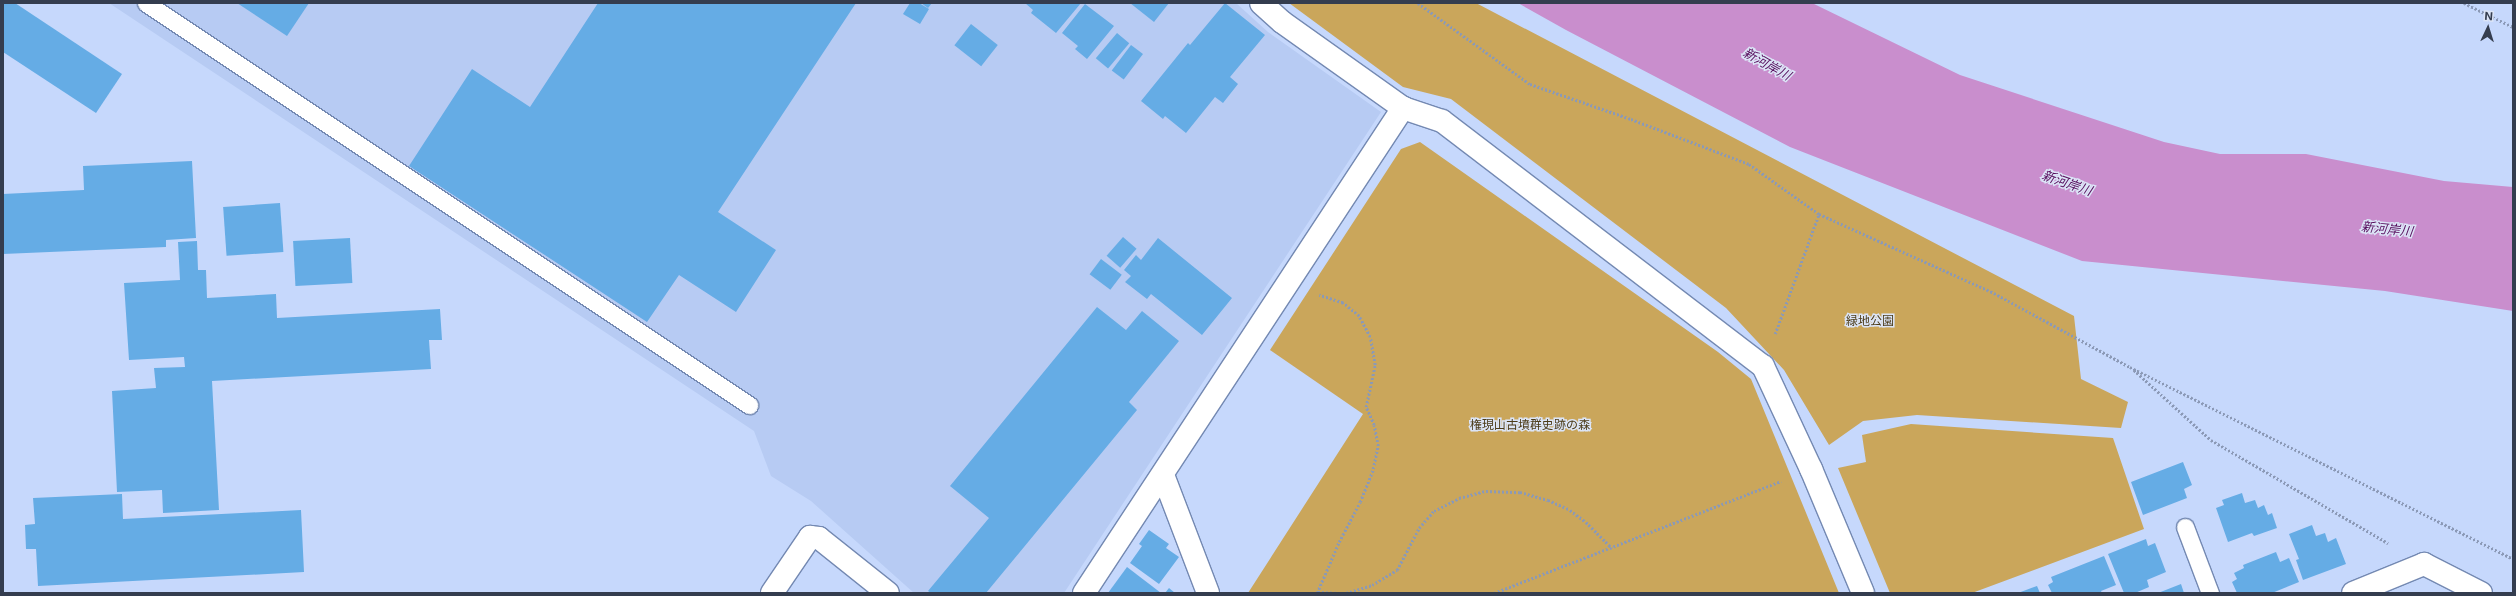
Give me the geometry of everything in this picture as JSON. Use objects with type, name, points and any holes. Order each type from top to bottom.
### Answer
[{"type":"street","points":[[1260,3],[1282,22],[1403,108],[1442,121],[1762,366],[1811,469],[1863,593]]},
{"type":"street","points":[[1084,593],[1403,108]]},
{"type":"street","points":[[1163,475],[1208,593]]},
{"type":"street","points":[[772,593],[810,537],[820,538],[888,593]]},
{"type":"street","points":[[2354,593],[2424,564],[2481,593]]},
{"type":"lane","points":[[146,3],[749,405]]},
{"type":"lane","points":[[2185,527],[2210,593]]},
{"type":"path","points":[[1418,3],[1530,84],[1631,118],[1749,164],[1819,214],[1994,294],[2130,367],[2513,558]]},
{"type":"path","points":[[2464,3],[2513,27]]},
{"type":"path","points":[[1762,366],[1819,214]]},
{"type":"path","points":[[1282,292],[1321,295],[1343,303],[1359,316],[1370,337],[1375,365],[1366,407],[1374,425],[1378,446],[1374,469],[1318,592],[1339,593]]},
{"type":"path","points":[[2130,367],[2211,440],[2424,564]]},
{"type":"path","points":[[1494,593],[1811,469]]},
{"type":"path","points":[[1346,593],[1372,585],[1397,570],[1419,528],[1434,511],[1459,498],[1486,491],[1520,492],[1548,500],[1570,510],[1586,522],[1612,548]]},
{"type":"shaded area","points":[[109,3],[1236,3],[1268,32],[1381,112],[1064,593],[914,593],[811,501],[771,476],[754,431]]},
{"type":"green space","name":"緑地公園","points":[[1289,3],[1476,3],[2074,316],[2081,379],[2128,402],[2121,428],[1917,415],[1863,421],[1829,445],[1784,370],[1726,308],[1451,99],[1403,87]]},
{"type":"green space","name":"権現山古墳群史跡の森","points":[[1420,142],[1718,352],[1751,379],[1839,593],[1248,593],[1363,414],[1270,350],[1401,149]]},
{"type":"green space","points":[[1911,424],[2113,438],[2144,529],[1972,593],[1890,593],[1838,468],[1866,462],[1862,435]]},
{"type":"water","name":"新河岸川","points":[[1518,3],[1812,3],[1960,75],[2164,142],[2220,154],[2306,154],[2444,181],[2513,187],[2513,311],[2385,291],[2082,261],[1790,147],[1566,30]]},
{"type":"building","points":[[3,3],[15,3],[122,74],[96,113],[3,52]]},
{"type":"building","points":[[237,3],[309,3],[287,36]]},
{"type":"building","points":[[598,3],[856,3],[718,212],[776,250],[736,312],[679,275],[647,322],[409,166],[472,69],[530,107]]},
{"type":"building","points":[[910,3],[919,3],[929,9],[920,24],[903,14]]},
{"type":"building","points":[[921,3],[932,3],[928,8]]},
{"type":"building","points":[[1025,3],[1081,3],[1056,33],[1031,13],[1033,10]]},
{"type":"building","points":[[1130,3],[1169,3],[1154,22]]},
{"type":"building","points":[[1225,3],[1265,35],[1230,77],[1238,84],[1223,103],[1215,97],[1186,133],[1165,116],[1163,119],[1141,101],[1188,43],[1190,45]]},
{"type":"building","points":[[1085,4],[1114,26],[1087,59],[1075,49],[1078,46],[1062,33]]},
{"type":"building","points":[[971,24],[998,45],[981,66],[954,45]]},
{"type":"building","points":[[1117,33],[1129,43],[1108,69],[1096,58]]},
{"type":"building","points":[[1131,45],[1143,54],[1124,80],[1112,71]]},
{"type":"building","points":[[192,161],[196,238],[166,240],[166,247],[3,254],[3,194],[84,190],[83,166]]},
{"type":"building","points":[[280,203],[283,252],[227,256],[223,207]]},
{"type":"building","points":[[1123,237],[1137,249],[1120,268],[1107,256]]},
{"type":"building","points":[[350,238],[352,283],[295,286],[293,241]]},
{"type":"building","points":[[1158,238],[1232,298],[1202,335],[1151,294],[1147,299],[1125,282],[1131,276],[1124,270],[1136,255],[1141,260]]},
{"type":"building","points":[[197,241],[198,270],[206,270],[207,298],[276,294],[277,318],[440,309],[442,340],[429,340],[431,369],[212,381],[219,510],[163,513],[162,490],[117,492],[112,391],[156,388],[154,368],[185,367],[184,357],[129,360],[124,283],[180,280],[178,242]]},
{"type":"building","points":[[1101,259],[1122,275],[1110,290],[1090,274]]},
{"type":"building","points":[[1097,307],[1126,330],[1142,311],[1179,341],[1129,402],[1137,410],[986,593],[931,593],[928,591],[989,518],[950,486]]},
{"type":"building","points":[[2183,462],[2192,485],[2184,489],[2187,498],[2143,515],[2131,482]]},
{"type":"building","points":[[2242,493],[2245,503],[2255,500],[2258,508],[2264,505],[2268,515],[2272,513],[2277,528],[2254,536],[2252,533],[2228,542],[2216,508],[2224,505],[2222,500]]},
{"type":"building","points":[[122,494],[123,519],[301,510],[304,572],[38,586],[36,549],[26,549],[25,525],[35,524],[33,498]]},
{"type":"building","points":[[2312,525],[2316,536],[2325,533],[2328,542],[2336,538],[2346,564],[2303,580],[2296,560],[2299,559],[2289,534]]},
{"type":"building","points":[[1149,530],[1169,544],[1166,548],[1179,557],[1159,584],[1130,563],[1142,546],[1139,544]]},
{"type":"building","points":[[2146,539],[2148,546],[2155,543],[2166,572],[2147,580],[2149,587],[2135,593],[2124,593],[2108,554]]},
{"type":"building","points":[[2276,552],[2280,562],[2289,558],[2299,582],[2272,593],[2237,593],[2232,582],[2237,579],[2234,573],[2244,568],[2243,565]]},
{"type":"building","points":[[2104,556],[2116,585],[2101,591],[2102,593],[2052,593],[2048,585],[2053,582],[2051,577]]},
{"type":"building","points":[[1127,567],[1161,593],[1108,593]]},
{"type":"building","points":[[2181,584],[2184,593],[2158,593]]},
{"type":"building","points":[[2037,586],[2040,593],[2018,593]]},
{"type":"building","points":[[1169,588],[1175,593],[1165,593]]}]
